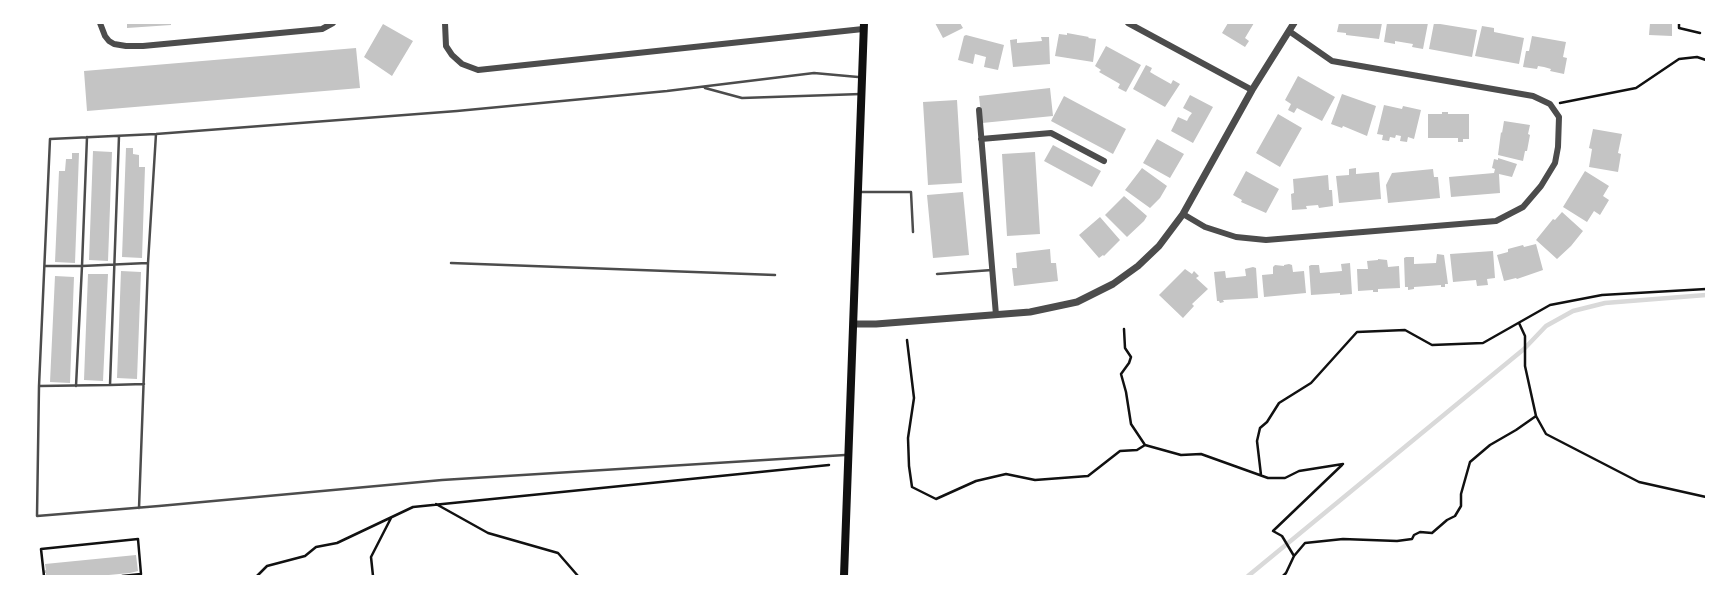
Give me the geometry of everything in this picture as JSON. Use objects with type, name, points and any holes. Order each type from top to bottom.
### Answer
[{"type":"main road","points":[[844,576],[863,26]]},
{"type":"street","points":[[100,23],[109,41],[126,46],[322,29],[334,23]]},
{"type":"street","points":[[445,23],[446,46],[452,55],[462,64],[478,70],[863,26]]},
{"type":"street","points":[[1128,23],[1252,90]]},
{"type":"street","points":[[854,324],[1030,312],[1077,302],[1113,285],[1159,246],[1184,214],[1252,90],[1294,23]]},
{"type":"street","points":[[1184,214],[1205,227],[1236,237],[1266,240],[1496,221],[1523,207],[1541,186],[1555,163],[1559,117],[1549,104],[1533,96],[1332,61],[1289,31]]},
{"type":"street","points":[[979,110],[996,315]]},
{"type":"street","points":[[981,139],[1051,133],[1104,161]]},
{"type":"lane","points":[[848,455],[442,480],[37,516],[39,386],[51,139],[156,134],[457,111],[703,87],[814,73],[862,77]]},
{"type":"lane","points":[[703,87],[742,98],[861,94]]},
{"type":"lane","points":[[139,508],[148,263],[156,134]]},
{"type":"lane","points":[[110,385],[119,136]]},
{"type":"lane","points":[[76,386],[87,137]]},
{"type":"lane","points":[[858,192],[911,192],[913,232]]},
{"type":"lane","points":[[45,266],[148,263]]},
{"type":"lane","points":[[450,263],[775,275]]},
{"type":"lane","points":[[937,274],[992,270]]},
{"type":"lane","points":[[39,386],[144,384]]},
{"type":"path","points":[[1679,23],[1679,28],[1700,33]]},
{"type":"path","points":[[1549,104],[1636,88],[1679,59],[1697,57],[1706,60]]},
{"type":"path","points":[[1261,475],[1257,441],[1259,428],[1267,422],[1279,403],[1311,383],[1357,332],[1405,330],[1432,345],[1483,343],[1550,305],[1602,296],[1706,289]]},
{"type":"path","points":[[1519,323],[1525,336],[1525,360],[1536,416],[1546,434],[1639,482],[1706,497]]},
{"type":"path","points":[[1124,329],[1125,348],[1131,357],[1121,374],[1131,424],[1145,445],[1181,455],[1200,454],[1268,478],[1285,478],[1299,471],[1343,464],[1273,531],[1282,536],[1294,556]]},
{"type":"path","points":[[907,340],[914,398],[908,438],[912,487],[936,499],[976,481],[1006,474],[1035,480],[1088,476],[1120,451],[1137,450],[1145,445]]},
{"type":"path","points":[[1283,576],[1294,556],[1306,543],[1343,539],[1397,541],[1412,539],[1420,532],[1432,533],[1455,516],[1461,506],[1461,494],[1470,462],[1490,445],[1536,416]]},
{"type":"path","points":[[257,576],[267,566],[305,556],[316,547],[337,543],[413,507],[832,465],[848,455]]},
{"type":"path","points":[[436,504],[488,533],[558,553],[578,576]]},
{"type":"path","points":[[373,576],[372,557],[391,518]]},
{"type":"path","points":[[44,576],[41,549],[138,539],[141,574],[122,576]]},
{"type":"building","points":[[127,23],[171,23],[171,25],[127,28]]},
{"type":"building","points":[[935,23],[960,23],[963,28],[943,38]]},
{"type":"building","points":[[1228,23],[1254,23],[1245,38],[1249,41],[1245,47],[1222,33]]},
{"type":"building","points":[[1339,23],[1382,23],[1379,39],[1337,32]]},
{"type":"building","points":[[1387,23],[1428,23],[1423,49],[1412,47],[1413,44],[1384,42]]},
{"type":"building","points":[[1434,23],[1477,30],[1472,57],[1429,49]]},
{"type":"building","points":[[1650,23],[1672,23],[1672,36],[1649,35]]},
{"type":"building","points":[[383,24],[413,41],[392,76],[364,57]]},
{"type":"building","points":[[1482,26],[1494,28],[1494,32],[1524,38],[1519,64],[1475,56]]},
{"type":"building","points":[[1059,34],[1096,39],[1093,62],[1055,56]]},
{"type":"building","points":[[966,35],[1004,45],[998,70],[984,67],[986,57],[975,54],[973,64],[958,60]]},
{"type":"building","points":[[1532,36],[1566,42],[1564,74],[1544,67],[1523,67]]},
{"type":"building","points":[[1041,37],[1049,37],[1050,64],[1013,67],[1010,40],[1017,39],[1017,43],[1042,41]]},
{"type":"building","points":[[1106,46],[1141,65],[1126,92],[1118,88],[1120,84],[1099,72],[1101,70],[1095,66]]},
{"type":"building","points":[[356,48],[360,88],[87,111],[84,71]]},
{"type":"building","points":[[1146,65],[1152,68],[1150,72],[1171,84],[1173,80],[1180,84],[1165,107],[1133,89]]},
{"type":"building","points":[[1298,76],[1335,97],[1322,121],[1297,108],[1294,113],[1288,110],[1291,104],[1285,100]]},
{"type":"building","points":[[1050,88],[1053,116],[982,123],[979,96]]},
{"type":"building","points":[[1342,94],[1376,106],[1367,136],[1331,124]]},
{"type":"building","points":[[1190,95],[1213,107],[1193,143],[1171,131],[1178,117],[1187,121],[1192,113],[1183,108]]},
{"type":"building","points":[[1064,96],[1126,129],[1113,154],[1051,121]]},
{"type":"building","points":[[957,100],[962,183],[928,185],[923,102]]},
{"type":"building","points":[[1384,105],[1421,110],[1414,139],[1408,137],[1407,142],[1400,141],[1401,136],[1396,135],[1395,138],[1390,137],[1389,141],[1382,140],[1383,135],[1377,134]]},
{"type":"building","points":[[1278,114],[1302,128],[1280,167],[1256,153]]},
{"type":"building","points":[[1428,114],[1469,114],[1469,139],[1458,142],[1458,138],[1428,138]]},
{"type":"building","points":[[1504,121],[1530,125],[1523,161],[1498,155]]},
{"type":"building","points":[[1593,129],[1622,134],[1618,172],[1589,167]]},
{"type":"building","points":[[1157,139],[1184,154],[1170,178],[1143,163]]},
{"type":"building","points":[[1053,145],[1101,171],[1092,187],[1044,161]]},
{"type":"building","points":[[126,148],[133,148],[133,154],[139,155],[139,167],[145,167],[142,258],[122,257]]},
{"type":"building","points":[[93,151],[112,152],[108,261],[89,260]]},
{"type":"building","points":[[1035,152],[1040,234],[1007,236],[1002,154]]},
{"type":"building","points":[[72,153],[79,153],[75,263],[55,262],[59,171],[65,171],[66,159],[72,159]]},
{"type":"building","points":[[1494,159],[1517,164],[1512,177],[1499,174],[1500,193],[1451,197],[1449,177],[1494,173]]},
{"type":"building","points":[[1142,168],[1167,186],[1150,208],[1125,190]]},
{"type":"building","points":[[1356,168],[1356,174],[1379,172],[1381,199],[1339,203],[1336,176],[1349,175],[1349,169]]},
{"type":"building","points":[[1433,169],[1434,177],[1438,177],[1440,198],[1388,203],[1386,185],[1392,173]]},
{"type":"building","points":[[1246,171],[1279,189],[1266,213],[1241,202],[1242,200],[1233,195]]},
{"type":"building","points":[[1585,171],[1609,186],[1603,196],[1609,200],[1600,215],[1594,211],[1587,222],[1563,207]]},
{"type":"building","points":[[1328,175],[1333,206],[1306,206],[1307,209],[1292,210],[1293,179]]},
{"type":"building","points":[[963,192],[969,255],[933,258],[927,195]]},
{"type":"building","points":[[1124,196],[1147,216],[1127,237],[1105,215]]},
{"type":"building","points":[[1562,212],[1583,231],[1557,259],[1536,240]]},
{"type":"building","points":[[1100,217],[1120,240],[1099,258],[1079,235]]},
{"type":"building","points":[[1536,244],[1543,270],[1504,281],[1497,255],[1508,252],[1508,249]]},
{"type":"building","points":[[1050,249],[1051,263],[1056,263],[1058,281],[1014,286],[1012,268],[1017,268],[1016,253]]},
{"type":"building","points":[[1493,251],[1495,278],[1487,279],[1488,285],[1477,286],[1476,280],[1453,282],[1450,254]]},
{"type":"building","points":[[1437,254],[1444,255],[1448,284],[1445,284],[1445,287],[1414,287],[1408,290],[1408,287],[1405,287],[1404,258],[1414,257],[1414,264],[1436,263]]},
{"type":"building","points":[[1387,260],[1388,267],[1399,266],[1400,288],[1378,289],[1378,292],[1358,291],[1357,269],[1368,269],[1367,261]]},
{"type":"building","points":[[1350,263],[1352,294],[1311,295],[1309,266],[1319,265],[1320,273],[1342,271],[1341,264]]},
{"type":"building","points":[[1289,264],[1292,265],[1293,272],[1304,271],[1306,293],[1264,297],[1262,275],[1273,274],[1275,265]]},
{"type":"building","points":[[1256,268],[1258,298],[1223,300],[1224,302],[1220,303],[1217,301],[1214,272],[1225,271],[1226,278],[1246,276],[1245,269]]},
{"type":"building","points":[[1185,269],[1192,274],[1194,271],[1199,276],[1196,278],[1208,289],[1192,304],[1194,306],[1183,318],[1159,295]]},
{"type":"building","points":[[121,271],[141,272],[137,379],[117,378]]},
{"type":"building","points":[[88,274],[108,274],[103,381],[84,380]]},
{"type":"building","points":[[55,276],[74,277],[70,383],[50,382]]},
{"type":"building","points":[[136,555],[138,571],[130,573],[46,576],[43,571],[46,570],[45,564]]},
{"type":"waterway","points":[[1248,576],[1524,349],[1546,326],[1573,311],[1605,303],[1706,295]]}]
